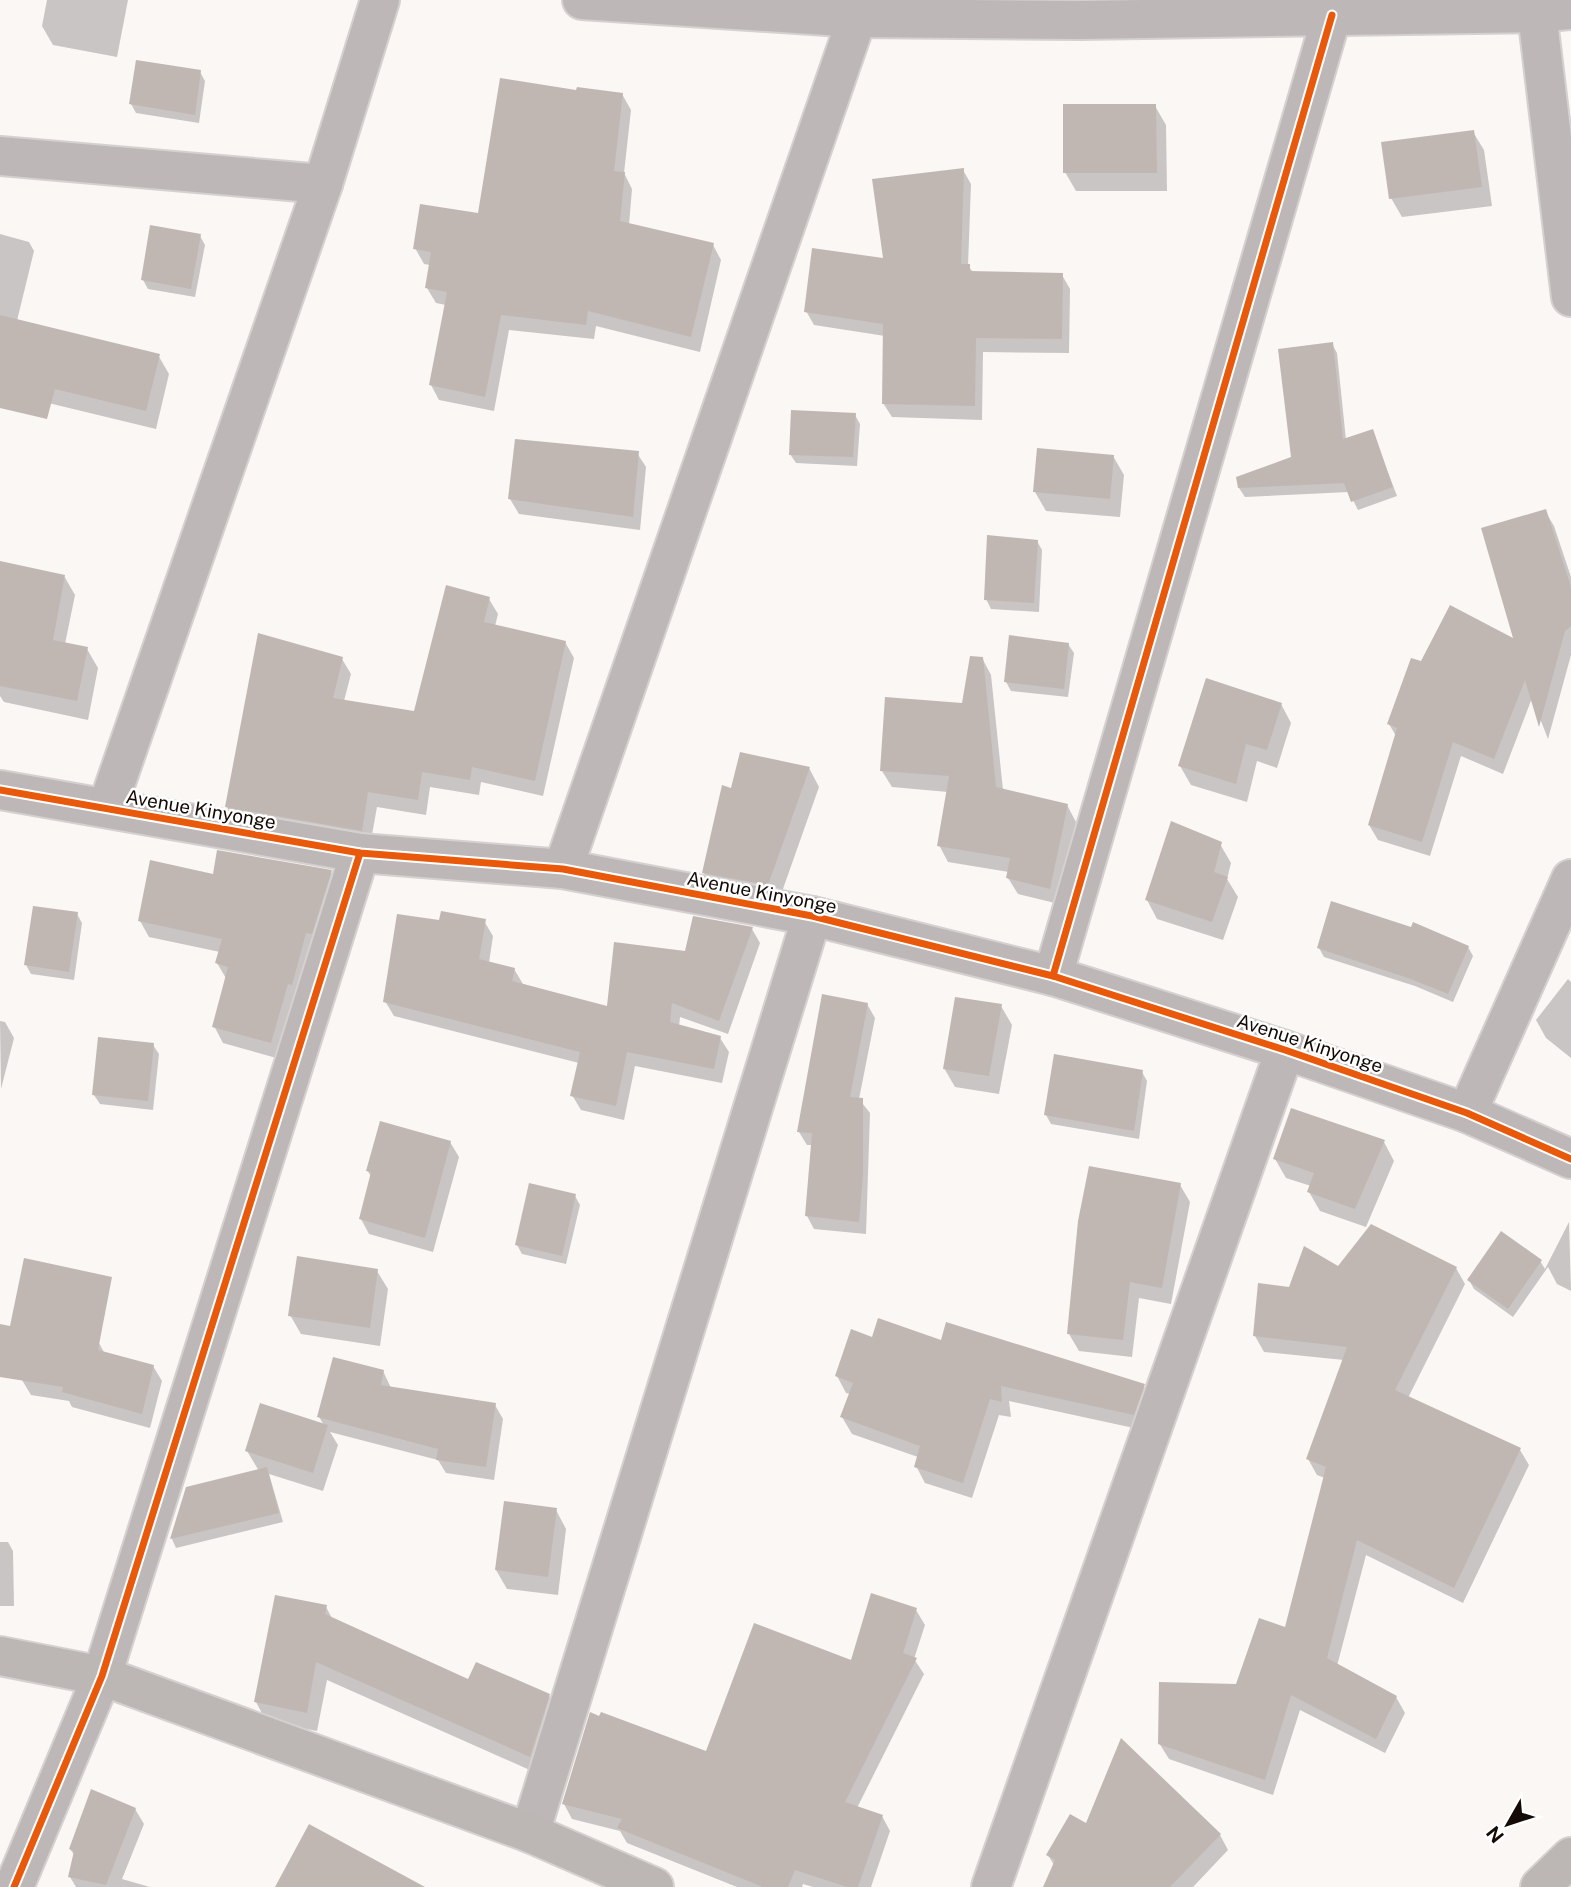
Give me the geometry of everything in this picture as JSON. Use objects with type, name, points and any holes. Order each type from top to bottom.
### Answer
[{"type":"street","points":[[107,808],[323,184],[380,0]]},
{"type":"street","points":[[582,0],[857,18],[1079,10],[1332,15],[1554,11],[1571,297]]},
{"type":"street","points":[[1054,976],[1332,15]]},
{"type":"street","points":[[563,869],[857,18]]},
{"type":"street","points":[[0,156],[323,184]]},
{"type":"street","name":"Avenue Kinyonge","points":[[0,790],[360,853],[563,869],[812,916],[1054,976],[1285,1050],[1467,1113],[1571,1159]]},
{"type":"street","points":[[14,1887],[102,1676],[360,853]]},
{"type":"street","points":[[1467,1113],[1571,879]]},
{"type":"street","points":[[530,1833],[812,916]]},
{"type":"street","points":[[991,1887],[1285,1050]]},
{"type":"street","points":[[0,1656],[102,1676],[530,1833],[654,1887]]},
{"type":"street","points":[[1540,1887],[1571,1857]]},
{"type":"building","points":[[136,60],[201,70],[195,115],[129,104]]},
{"type":"building","points":[[500,78],[576,90],[577,87],[623,93],[614,171],[625,172],[620,221],[714,243],[691,337],[588,311],[586,325],[501,315],[485,397],[429,385],[447,292],[425,288],[431,252],[413,249],[420,204],[478,213]]},
{"type":"building","points":[[1063,104],[1156,104],[1157,173],[1063,173]]},
{"type":"building","points":[[1474,130],[1482,187],[1389,199],[1381,142]]},
{"type":"building","points":[[964,168],[961,264],[970,264],[970,271],[1063,273],[1062,339],[976,338],[975,406],[882,404],[883,324],[804,312],[812,248],[883,258],[872,179]]},
{"type":"building","points":[[150,225],[201,234],[191,289],[141,280]]},
{"type":"building","points":[[0,315],[160,354],[146,411],[55,389],[47,419],[0,408]]},
{"type":"building","points":[[1333,342],[1343,439],[1373,429],[1393,487],[1351,502],[1344,483],[1238,488],[1236,477],[1291,457],[1278,349]]},
{"type":"building","points":[[791,410],[856,413],[853,457],[789,455]]},
{"type":"building","points":[[515,439],[639,451],[633,517],[508,499]]},
{"type":"building","points":[[1037,448],[1114,455],[1110,499],[1033,492]]},
{"type":"building","points":[[1546,509],[1571,587],[1571,626],[1565,631],[1539,727],[1525,680],[1494,759],[1453,742],[1422,842],[1368,825],[1397,728],[1387,724],[1411,658],[1421,661],[1450,605],[1513,638],[1481,528]]},
{"type":"building","points":[[987,535],[1038,540],[1034,603],[984,600]]},
{"type":"building","points":[[0,561],[65,575],[53,640],[88,647],[77,701],[0,686]]},
{"type":"building","points":[[446,585],[490,597],[484,622],[566,641],[535,781],[472,767],[470,780],[422,772],[418,800],[368,792],[362,831],[225,807],[258,633],[343,657],[333,698],[414,711]]},
{"type":"building","points":[[1009,635],[1069,643],[1064,689],[1004,682]]},
{"type":"building","points":[[970,656],[983,657],[996,787],[1068,804],[1050,889],[1006,878],[1010,858],[937,846],[949,776],[880,771],[885,697],[962,703]]},
{"type":"building","points":[[1206,678],[1282,703],[1267,750],[1246,744],[1236,784],[1178,766]]},
{"type":"building","points":[[740,752],[810,767],[768,885],[702,873],[722,785],[731,788]]},
{"type":"building","points":[[1171,821],[1222,842],[1214,872],[1228,877],[1212,922],[1145,900]]},
{"type":"building","points":[[217,850],[332,870],[312,934],[306,933],[292,985],[288,984],[271,1043],[212,1027],[228,967],[215,963],[222,939],[138,921],[150,860],[213,874]]},
{"type":"building","points":[[1331,901],[1411,927],[1413,922],[1469,946],[1448,994],[1317,948]]},
{"type":"building","points":[[33,906],[78,912],[69,972],[24,965]]},
{"type":"building","points":[[441,911],[486,919],[479,959],[515,968],[512,981],[607,1006],[614,942],[685,951],[693,916],[753,927],[719,1021],[672,1003],[670,1022],[721,1036],[714,1069],[627,1052],[616,1106],[570,1096],[580,1052],[383,1002],[397,914],[439,920]]},
{"type":"building","points":[[822,994],[868,1003],[850,1097],[863,1098],[863,1175],[859,1222],[805,1216],[812,1133],[797,1132]]},
{"type":"building","points":[[955,997],[1002,1004],[989,1076],[943,1069]]},
{"type":"building","points":[[98,1037],[154,1043],[148,1101],[92,1095]]},
{"type":"building","points":[[1054,1054],[1143,1070],[1134,1131],[1044,1115]]},
{"type":"building","points":[[1291,1108],[1385,1140],[1355,1209],[1307,1192],[1314,1173],[1273,1159]]},
{"type":"building","points":[[380,1121],[451,1141],[425,1238],[359,1219],[371,1172],[366,1171]]},
{"type":"building","points":[[1089,1166],[1181,1183],[1162,1288],[1130,1282],[1123,1340],[1067,1334],[1078,1221]]},
{"type":"building","points":[[529,1183],[576,1194],[562,1256],[515,1245]]},
{"type":"building","points":[[1371,1224],[1457,1267],[1395,1390],[1521,1448],[1454,1588],[1357,1540],[1327,1658],[1397,1696],[1376,1739],[1291,1695],[1265,1780],[1158,1744],[1159,1682],[1236,1684],[1259,1618],[1285,1627],[1326,1467],[1306,1459],[1347,1347],[1253,1336],[1258,1283],[1289,1287],[1304,1246],[1338,1266]]},
{"type":"building","points":[[1501,1231],[1542,1260],[1508,1309],[1467,1280]]},
{"type":"building","points":[[297,1256],[378,1269],[370,1328],[288,1316]]},
{"type":"building","points":[[24,1258],[112,1277],[98,1350],[154,1365],[142,1414],[62,1392],[63,1387],[0,1377],[0,1324],[10,1326]]},
{"type":"building","points":[[878,1318],[941,1340],[946,1322],[1145,1384],[1134,1415],[1001,1386],[1002,1402],[990,1399],[963,1483],[914,1467],[920,1446],[840,1417],[853,1383],[835,1376],[851,1329],[872,1337]]},
{"type":"building","points":[[333,1357],[384,1370],[381,1385],[496,1403],[486,1467],[436,1460],[438,1449],[317,1417]]},
{"type":"building","points":[[260,1403],[328,1425],[313,1473],[245,1451]]},
{"type":"building","points":[[267,1467],[279,1513],[170,1539],[186,1487]]},
{"type":"building","points":[[504,1501],[557,1508],[548,1577],[495,1570]]},
{"type":"building","points":[[871,1593],[917,1608],[903,1653],[917,1658],[845,1802],[883,1815],[858,1887],[847,1887],[795,1870],[788,1887],[763,1887],[617,1828],[622,1819],[562,1804],[590,1712],[599,1716],[601,1712],[706,1751],[754,1623],[851,1660]]},
{"type":"building","points":[[275,1595],[327,1605],[325,1614],[468,1679],[476,1662],[550,1694],[530,1757],[316,1662],[307,1713],[254,1702]]},
{"type":"building","points":[[1121,1738],[1221,1834],[1170,1887],[1043,1887],[1055,1860],[1046,1855],[1070,1814],[1086,1823]]},
{"type":"building","points":[[91,1789],[136,1808],[106,1885],[68,1877],[74,1851],[69,1849]]},
{"type":"building","points":[[309,1824],[425,1887],[275,1887]]},
{"type":"cycle path","points":[[1053,976],[1332,15]]},
{"type":"cycle path","points":[[0,790],[360,853],[563,869],[812,916],[1053,976],[1285,1050],[1467,1113],[1571,1159]]},
{"type":"cycle path","points":[[14,1887],[102,1676],[360,853]]}]
